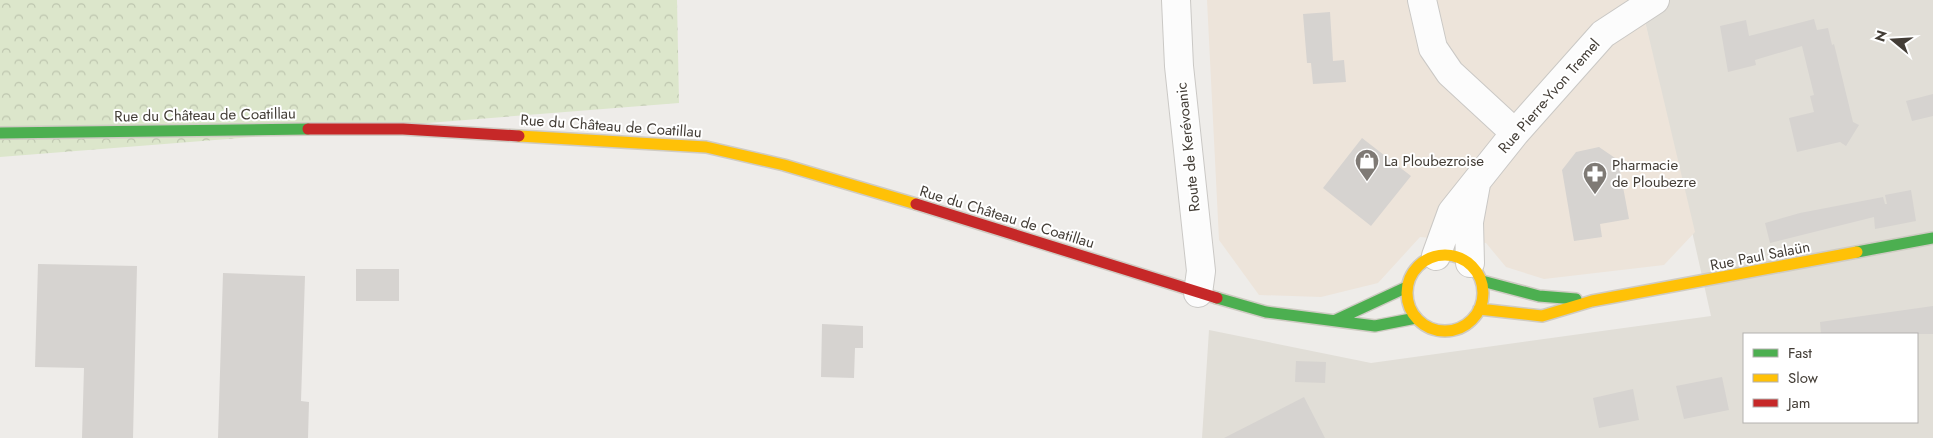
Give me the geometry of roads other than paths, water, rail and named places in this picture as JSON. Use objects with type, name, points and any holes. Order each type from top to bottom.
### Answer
[{"type":"main road","name":"Rue du Château de Coatillau","points":[[0,133],[235,128],[403,129],[706,147],[794,167],[1014,233],[1198,293]]},
{"type":"main road","name":"Rue Paul Salaün","points":[[1479,310],[1542,316],[1592,301],[1933,238]]},
{"type":"main road","points":[[1454,255],[1476,272],[1483,296],[1479,310],[1470,322],[1457,329],[1442,331],[1427,327],[1416,318],[1408,303],[1407,287],[1412,273],[1422,262],[1436,256],[1454,255]]},
{"type":"main road","name":"Rue Paul Salaün","points":[[1476,272],[1539,296],[1592,301]]},
{"type":"main road","points":[[1332,321],[1407,287]]},
{"type":"main road","points":[[1198,293],[1266,312],[1375,326],[1416,318]]},
{"type":"street","name":"Route de Kerévoanic","points":[[1176,0],[1179,66],[1201,270],[1198,293]]},
{"type":"street","points":[[1422,0],[1433,48],[1450,72],[1515,133]]},
{"type":"street","name":"Rue Pierre-Yvon Tremel","points":[[1436,256],[1452,212],[1515,133],[1603,34],[1655,0]]},
{"type":"street","name":"Rue Pierre-Yvon Tremel","points":[[1476,183],[1469,222],[1476,272]]},
{"type":"place","name":"La Ploubezroise","points":[[1367,182]]},
{"type":"place","name":"Pharmacie de Ploubezre","points":[[1595,195]]}]
